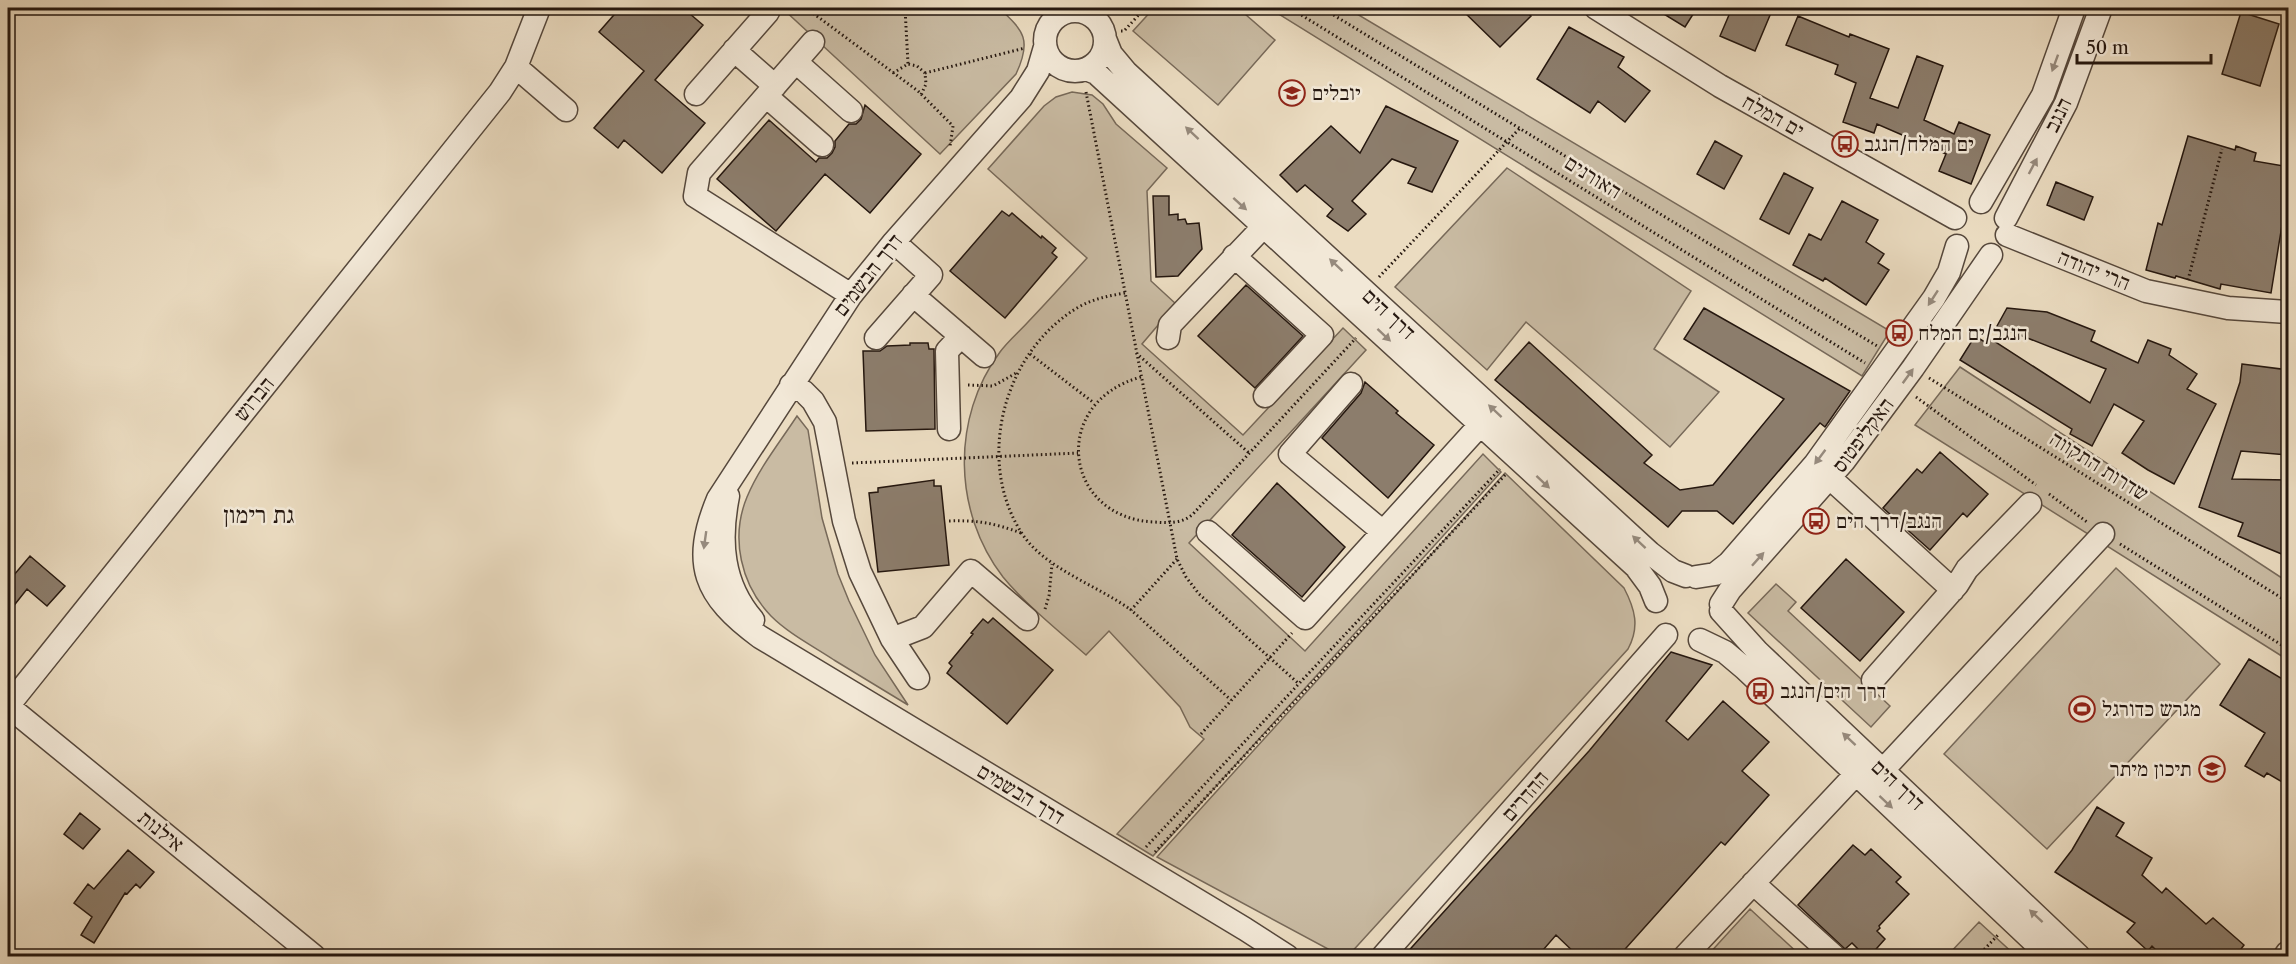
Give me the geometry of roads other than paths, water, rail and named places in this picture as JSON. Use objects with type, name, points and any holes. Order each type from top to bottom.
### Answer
[{"type":"street","name":"הברוש","points":[[8,706],[500,92],[516,67],[539,8]]},
{"type":"street","points":[[1037,8],[1045,41],[1051,60],[1078,70],[1101,57],[1104,26],[1082,11],[1060,9],[1045,41]]},
{"type":"street","name":"ים המלח","points":[[1596,8],[1720,86],[1955,218]]},
{"type":"street","name":"הנגב","points":[[1981,202],[2043,95],[2074,8]]},
{"type":"street","name":"הנגב","points":[[2006,227],[2066,103],[2101,8]]},
{"type":"street","points":[[696,94],[768,12]]},
{"type":"street","name":"דרך הים","points":[[1104,26],[1111,54],[1126,72],[1650,553],[1673,571],[1691,577]]},
{"type":"street","name":"דרך הבשמים","points":[[1021,98],[1038,71],[1045,41]]},
{"type":"street","points":[[813,42],[699,173],[695,196],[851,295]]},
{"type":"street","points":[[734,50],[822,144]]},
{"type":"street","points":[[796,62],[851,111]]},
{"type":"street","points":[[516,67],[566,110]]},
{"type":"street","name":"דרך הבשמים","points":[[1078,70],[1036,85],[1021,98],[894,242],[851,295],[737,469],[723,522],[723,545],[731,585],[751,618],[797,658],[1245,929],[1287,957]]},
{"type":"street","name":"דרך הים","points":[[1078,70],[1096,73],[1481,424],[1636,567],[1646,579],[1656,602]]},
{"type":"street","points":[[1981,202],[1993,205],[2006,227],[1999,250],[1991,255],[1972,256],[1957,246],[1952,227],[1960,210],[1968,204],[1981,202]]},
{"type":"street","points":[[1168,338],[1170,325],[1264,226]]},
{"type":"street","name":"הרי יהודה","points":[[2006,227],[2146,291],[2228,308],[2289,312]]},
{"type":"street","points":[[876,338],[931,275],[894,242]]},
{"type":"street","name":"האקליפטוס","points":[[1691,577],[1714,574],[1729,563],[1815,464],[1939,290],[1949,272],[1957,246]]},
{"type":"street","name":"האקליפטוס","points":[[1721,608],[1730,590],[1830,478],[1907,377],[1991,255]]},
{"type":"street","points":[[1234,256],[1322,335],[1264,396]]},
{"type":"street","points":[[913,295],[984,356]]},
{"type":"street","points":[[949,429],[947,351],[961,336]]},
{"type":"street","points":[[1351,384],[1290,454],[1383,532]]},
{"type":"street","points":[[791,385],[808,396],[823,416],[829,435],[844,521],[860,572],[892,639],[918,678]]},
{"type":"street","points":[[1208,532],[1305,618],[1481,424]]},
{"type":"street","points":[[1830,478],[1953,590]]},
{"type":"street","points":[[1873,680],[1953,590],[1967,569],[2030,504]]},
{"type":"street","points":[[1883,771],[2103,534]]},
{"type":"street","points":[[892,639],[923,627],[972,571],[1035,616]]},
{"type":"street","points":[[1691,577],[1714,588],[1721,608],[1717,627],[1709,635],[1700,640],[1685,643],[1666,634],[1656,617],[1656,602],[1660,592],[1667,584],[1691,577]]},
{"type":"street","name":"דרך הים","points":[[1721,608],[1758,652],[2079,957]]},
{"type":"street","name":"ההדרים","points":[[1383,957],[1666,634]]},
{"type":"street","name":"דרך הים","points":[[1700,640],[1725,652],[2049,957]]},
{"type":"street","name":"אילנות","points":[[8,706],[314,957]]},
{"type":"street","points":[[1685,957],[1856,774]]},
{"type":"street","points":[[1753,883],[1834,957]]},
{"type":"street","name":"דרך הבשמים","points":[[1245,929],[1304,957]]},
{"type":"place","name":"יובלים","points":[[1292,93]]},
{"type":"place","name":"ים המלח/הנגב","points":[[1845,144]]},
{"type":"place","name":"הנגב/ים המלח","points":[[1899,333]]},
{"type":"place","name":"הנגב/דרך הים","points":[[1816,521]]},
{"type":"place","name":"דרך הים/הנגב","points":[[1760,691]]},
{"type":"place","name":"מגרש כדורגל","points":[[2082,709]]},
{"type":"place","name":"תיכון מיתר","points":[[2212,769]]},
{"type":"district","name":"גת רימון","points":[[259,515]]}]
